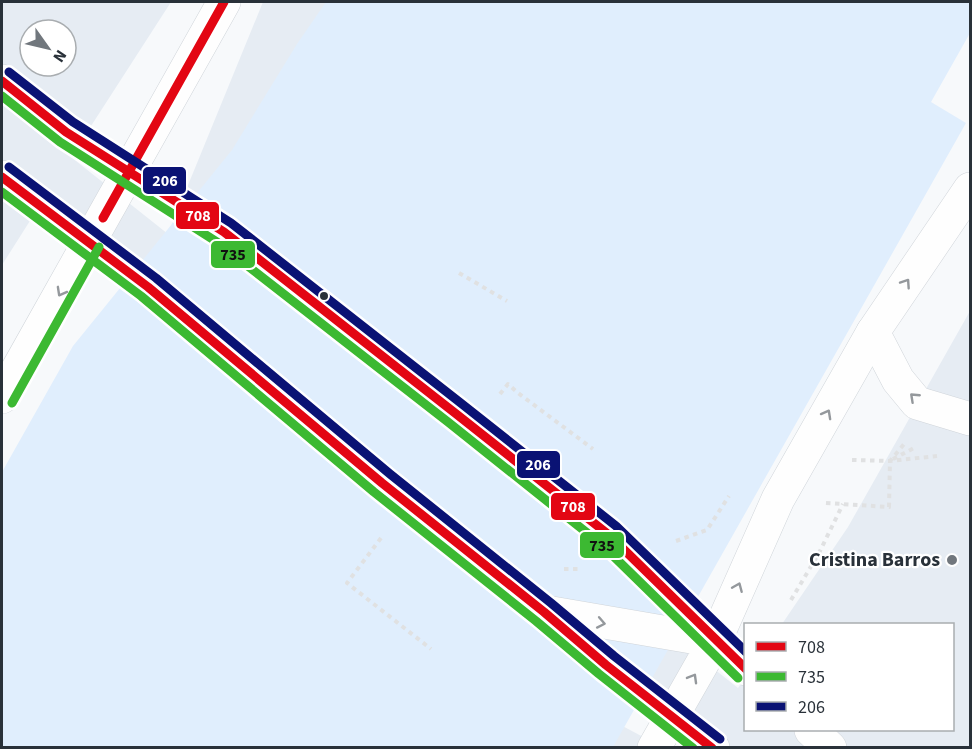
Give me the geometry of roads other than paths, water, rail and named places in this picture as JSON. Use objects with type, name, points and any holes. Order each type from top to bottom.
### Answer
[{"type":"main road","points":[[2,397],[224,2]]},
{"type":"main road","points":[[2,81],[66,132],[224,232],[600,528],[744,667]]},
{"type":"main road","points":[[2,177],[148,287],[407,503],[672,717],[713,747]]},
{"type":"main road","points":[[654,747],[715,641],[778,499],[873,332],[970,189]]},
{"type":"main road","points":[[873,332],[898,380],[917,403],[970,419]]},
{"type":"main road","points":[[544,612],[715,641]]},
{"type":"main road","points":[[813,731],[830,747]]},
{"type":"place","name":"Cristina Barros","points":[[952,560]]}]
